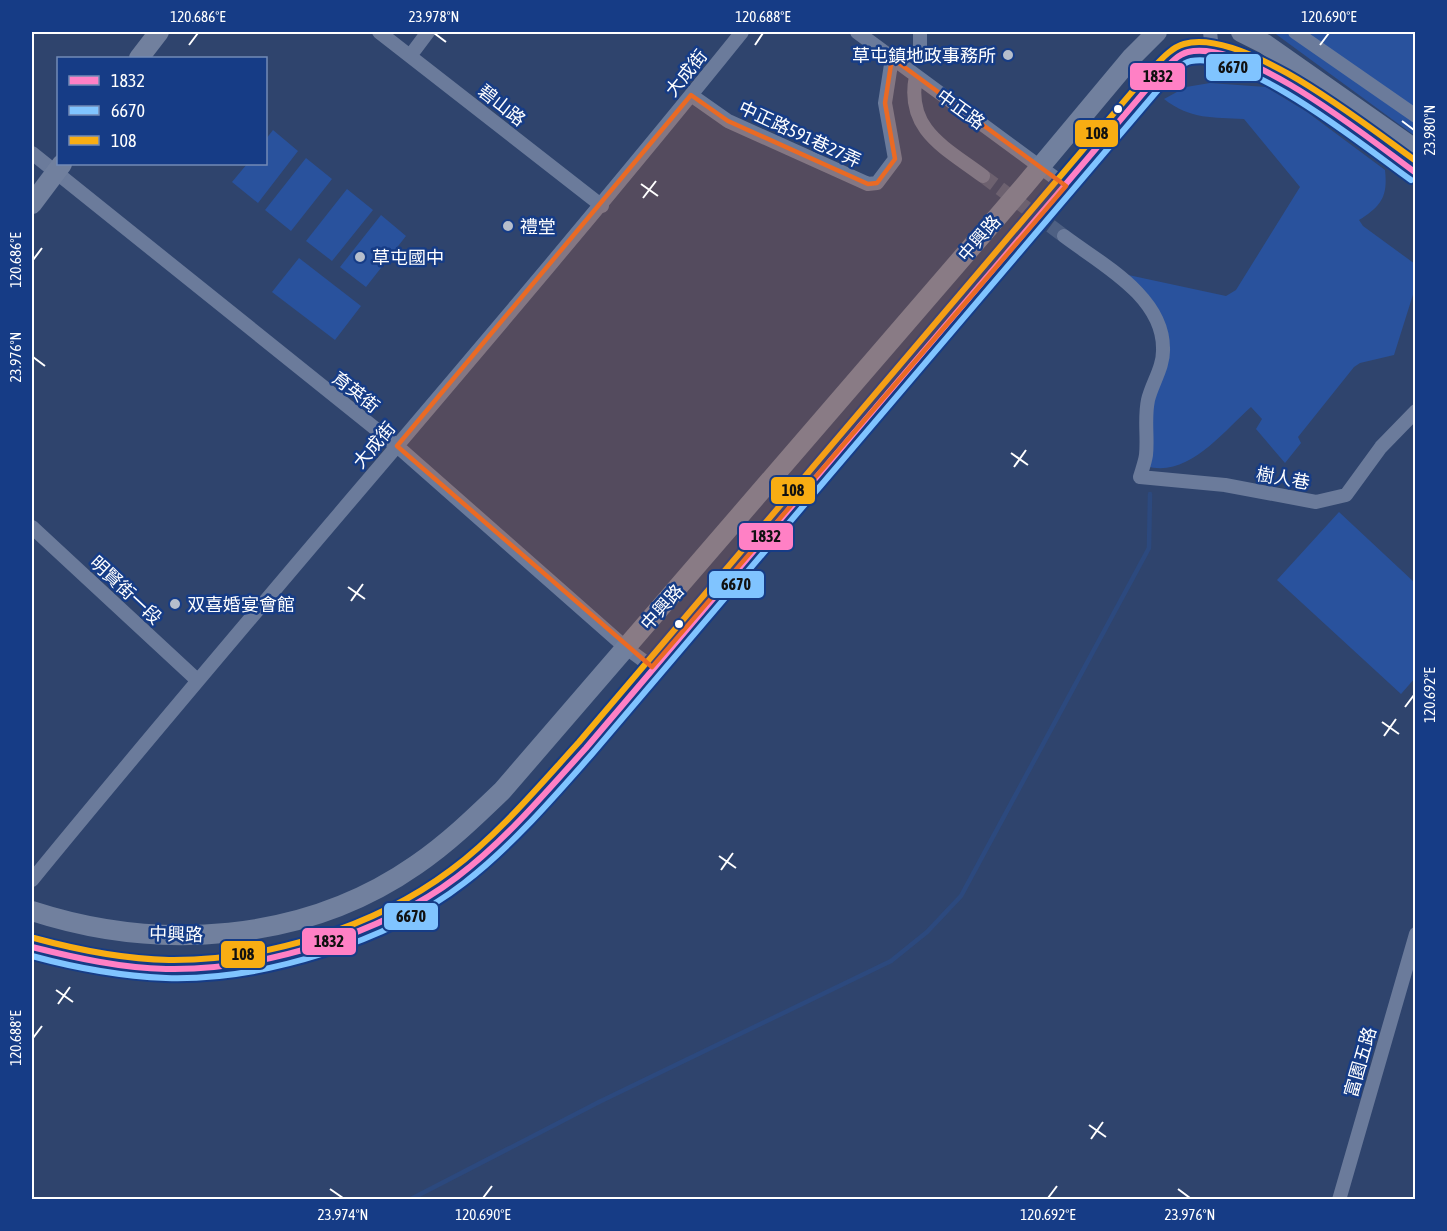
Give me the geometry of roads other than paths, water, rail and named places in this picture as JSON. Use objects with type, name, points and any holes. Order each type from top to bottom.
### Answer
[{"type":"street","points":[[140,57],[159,32]]},
{"type":"street","name":"碧山路","points":[[379,32],[602,206]]},
{"type":"street","points":[[410,56],[428,32]]},
{"type":"street","name":"大成街","points":[[32,880],[196,679],[602,206],[742,32]]},
{"type":"street","name":"中正路","points":[[857,32],[1066,186]]},
{"type":"street","points":[[920,32],[920,48]]},
{"type":"street","name":"中興路","points":[[32,911],[101,929],[174,937],[253,931],[344,903],[416,866],[462,829],[502,791],[1041,166],[1132,57],[1157,32]]},
{"type":"street","points":[[1241,32],[1265,44],[1416,150]]},
{"type":"street","points":[[1295,32],[1416,116]]},
{"type":"street","points":[[1211,40],[1315,103],[1416,173]]},
{"type":"street","name":"中興路","points":[[32,946],[106,962],[152,967],[211,967],[291,951],[364,929],[450,882],[496,842],[548,791],[602,731],[652,667],[1066,186],[1156,78],[1186,52],[1211,40]]},
{"type":"street","name":"中正路591巷27弄","points":[[691,95],[728,121],[868,184],[877,183],[895,159],[885,103],[892,58]]},
{"type":"street","points":[[916,76],[913,100],[917,115],[926,132],[983,176]]},
{"type":"street","name":"育英街","points":[[32,153],[58,168],[397,446],[625,648],[652,667]]},
{"type":"street","points":[[32,204],[58,168]]},
{"type":"street","name":"樹人巷","points":[[1064,236],[1118,277],[1142,299],[1158,320],[1164,349],[1148,400],[1144,429],[1146,454],[1140,477],[1225,485],[1316,502],[1330,500],[1346,495],[1381,447],[1416,411]]},
{"type":"street","name":"明賢街一段","points":[[32,527],[196,679]]},
{"type":"street","name":"富園五路","points":[[1339,1200],[1416,934]]},
{"type":"waterway","points":[[409,1200],[599,1102],[891,961],[927,932],[961,896],[1149,548],[1150,494]]},
{"type":"tunnel","points":[[983,176],[1064,236]]},
{"type":"place","name":"草屯鎮地政事務所","points":[[1008,55]]},
{"type":"place","name":"禮堂","points":[[508,226]]},
{"type":"place","name":"草屯國中","points":[[360,257]]},
{"type":"place","name":"双喜婚宴會館","points":[[175,604]]}]
